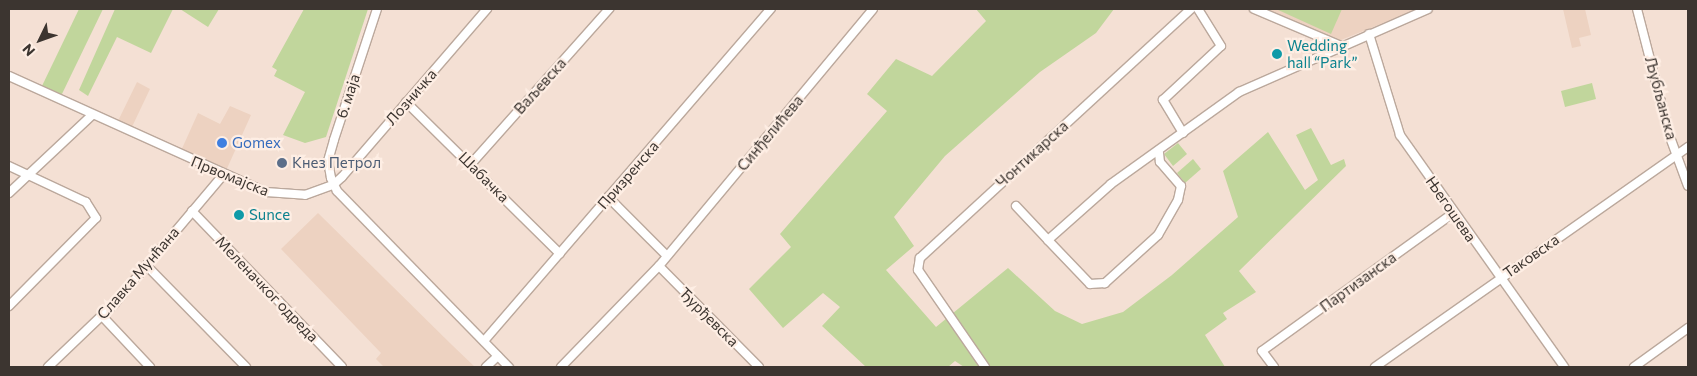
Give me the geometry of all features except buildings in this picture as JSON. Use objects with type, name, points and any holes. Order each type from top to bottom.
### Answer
[{"type":"street","name":"6. маја","points":[[333,184],[328,161],[377,9]]},
{"type":"street","name":"Лозничка","points":[[333,184],[487,9]]},
{"type":"street","name":"Ваљевска","points":[[471,164],[609,9]]},
{"type":"street","name":"Призренска","points":[[484,341],[771,9]]},
{"type":"street","name":"Синђелићева","points":[[561,367],[659,266],[873,9]]},
{"type":"street","name":"Чонтикарска","points":[[985,367],[918,270],[920,258],[1191,9]]},
{"type":"street","points":[[1183,133],[1163,100],[1222,46],[1198,9]]},
{"type":"street","points":[[1254,9],[1341,46]]},
{"type":"street","points":[[1048,240],[1127,172],[1143,160],[1159,153],[1239,92],[1428,9]]},
{"type":"street","name":"Љубљанска","points":[[1638,9],[1676,154],[1688,186]]},
{"type":"street","name":"Његошева","points":[[1369,34],[1400,135],[1564,367]]},
{"type":"street","name":"Првомајска","points":[[9,76],[223,175],[266,192],[291,196],[317,192],[333,184]]},
{"type":"street","name":"Шабачка","points":[[406,102],[471,164],[560,254]]},
{"type":"street","points":[[9,193],[92,115]]},
{"type":"street","name":"Таковска","points":[[1375,367],[1688,147]]},
{"type":"street","points":[[1016,206],[1086,281],[1096,286],[1105,284],[1158,234],[1178,200],[1181,186],[1160,162],[1159,153]]},
{"type":"street","points":[[9,166],[86,202],[96,218],[9,306]]},
{"type":"street","name":"Славка Мунћана","points":[[52,366],[102,316],[223,175]]},
{"type":"street","points":[[333,184],[509,367]]},
{"type":"street","points":[[608,198],[667,256]]},
{"type":"street","name":"Меленачког одреда","points":[[192,211],[342,367]]},
{"type":"street","name":"Партизанска","points":[[1274,367],[1262,351],[1454,213]]},
{"type":"street","points":[[146,265],[246,367]]},
{"type":"street","name":"Ђурђевска","points":[[659,266],[759,367]]},
{"type":"street","points":[[102,316],[150,367]]},
{"type":"street","points":[[1634,367],[1688,328]]},
{"type":"street","points":[[486,367],[498,356]]},
{"type":"shaded area","points":[[1266,9],[1418,9],[1336,42]]},
{"type":"shaded area","points":[[1563,9],[1585,9],[1591,35],[1579,38],[1581,46],[1572,48]]},
{"type":"shaded area","points":[[137,82],[150,89],[131,129],[117,123]]},
{"type":"shaded area","points":[[230,106],[251,115],[225,173],[180,153],[198,113],[220,124]]},
{"type":"shaded area","points":[[318,213],[475,367],[384,367],[376,359],[381,353],[281,249]]},
{"type":"green space","points":[[79,9],[103,9],[61,96],[41,88]]},
{"type":"green space","points":[[115,9],[173,9],[151,53],[117,37],[88,96],[79,90]]},
{"type":"green space","points":[[180,9],[219,9],[208,27]]},
{"type":"green space","points":[[304,9],[368,9],[326,137],[305,143],[283,135],[305,92],[274,76],[277,70],[272,67]]},
{"type":"green space","points":[[976,9],[1114,9],[1096,33],[1040,72],[945,156],[894,217],[914,246],[886,270],[936,327],[1008,268],[1055,311],[1082,324],[1123,312],[1172,275],[1238,217],[1223,171],[1268,132],[1305,190],[1318,180],[1296,135],[1311,128],[1331,165],[1344,159],[1346,166],[1239,271],[1256,292],[1223,313],[1227,319],[1205,335],[1225,367],[964,367],[955,361],[948,367],[866,367],[822,326],[840,307],[823,293],[783,328],[749,289],[791,247],[780,234],[887,111],[867,94],[896,59],[932,76],[986,21]]},
{"type":"green space","points":[[1276,9],[1342,9],[1331,34]]},
{"type":"green space","points":[[1592,83],[1596,99],[1565,107],[1561,91]]},
{"type":"green space","points":[[1178,143],[1187,154],[1173,166],[1164,154]]},
{"type":"green space","points":[[1193,159],[1201,169],[1185,183],[1177,173]]},
{"type":"place","name":"Wedding hall “Park”","points":[[1277,54]]},
{"type":"place","name":"Gomex","points":[[222,143]]},
{"type":"place","name":"Кнез Петрол","points":[[282,163]]},
{"type":"place","name":"Sunce","points":[[239,215]]}]
